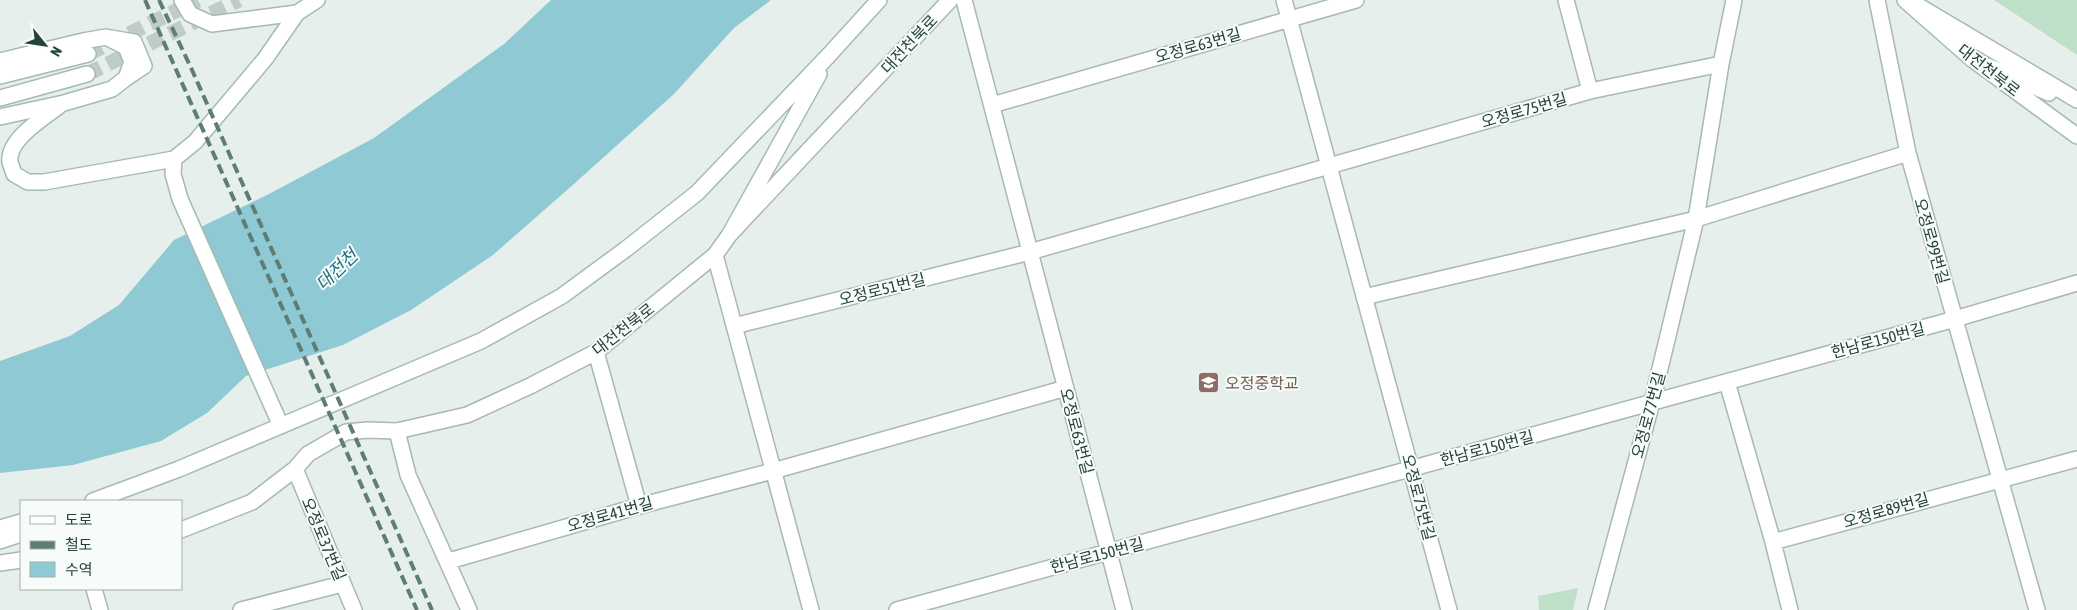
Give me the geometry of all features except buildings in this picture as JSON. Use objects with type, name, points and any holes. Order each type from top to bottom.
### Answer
[{"type":"street","points":[[182,0],[190,14],[212,24],[297,13]]},
{"type":"street","points":[[64,103],[32,126],[15,143],[10,160],[14,174],[28,182],[44,182],[174,159],[195,142],[265,59],[297,13],[317,0]]},
{"type":"street","points":[[97,500],[179,469],[481,341],[562,296],[626,249],[697,192],[829,55],[879,0]]},
{"type":"street","name":"대전천북로","points":[[182,530],[252,502],[295,469],[308,454],[346,432],[368,430],[397,431],[467,415],[530,386],[596,352],[715,255],[730,234],[950,0]]},
{"type":"street","name":"오정로63번길","points":[[964,0],[1124,610]]},
{"type":"street","name":"오정로75번길","points":[[1284,0],[1450,610]]},
{"type":"street","points":[[1289,19],[1356,0]]},
{"type":"street","points":[[1566,0],[1590,91]]},
{"type":"street","name":"오정로77번길","points":[[1596,610],[1652,402],[1696,219],[1721,64],[1734,0]]},
{"type":"street","name":"오정로99번길","points":[[1877,0],[1908,153],[2037,610]]},
{"type":"street","points":[[1906,0],[2077,100]]},
{"type":"street","name":"대전천북로","points":[[1906,0],[1972,59],[2077,136]]},
{"type":"street","name":"오정로63번길","points":[[992,105],[1289,19]]},
{"type":"street","points":[[0,61],[106,37],[126,48],[132,62],[126,78],[112,89],[64,103],[0,117]]},
{"type":"street","points":[[0,76],[88,54]]},
{"type":"street","points":[[730,234],[829,55]]},
{"type":"street","points":[[1972,59],[2077,105]]},
{"type":"street","name":"오정로75번길","points":[[1329,166],[1590,91],[1721,64]]},
{"type":"street","points":[[0,98],[87,74]]},
{"type":"street","points":[[1364,297],[1696,219],[1908,153]]},
{"type":"street","points":[[174,159],[173,174],[180,199],[281,426]]},
{"type":"street","points":[[1030,252],[1329,166]]},
{"type":"street","name":"오정로51번길","points":[[734,326],[1030,252]]},
{"type":"street","points":[[715,255],[811,610]]},
{"type":"street","name":"한남로150번길","points":[[897,610],[1955,319],[2077,283]]},
{"type":"street","points":[[596,352],[639,506]]},
{"type":"street","points":[[1727,382],[1773,542],[1790,610]]},
{"type":"street","points":[[773,471],[1066,388]]},
{"type":"street","points":[[397,431],[408,475],[469,610]]},
{"type":"street","points":[[2000,478],[2077,459]]},
{"type":"street","points":[[118,500],[179,469]]},
{"type":"street","name":"오정로37번길","points":[[295,469],[354,610]]},
{"type":"street","name":"오정로41번길","points":[[448,561],[639,506],[773,471]]},
{"type":"street","name":"오정로89번길","points":[[1773,542],[2000,478]]},
{"type":"street","points":[[0,528],[20,522]]},
{"type":"street","points":[[0,541],[20,534]]},
{"type":"street","points":[[0,563],[20,560]]},
{"type":"street","points":[[240,610],[342,584]]},
{"type":"street","points":[[94,590],[100,610]]},
{"type":"green space","points":[[1994,0],[2077,0],[2077,55]]},
{"type":"green space","points":[[1578,588],[1573,610],[1539,610],[1538,596]]},
{"type":"water","name":"대전천","points":[[551,0],[771,0],[734,28],[674,94],[493,255],[411,310],[343,345],[246,376],[207,413],[161,441],[73,465],[0,473],[0,361],[70,336],[119,305],[174,240],[269,194],[374,138],[504,44]]},
{"type":"tunnel","points":[[88,54],[198,0]]},
{"type":"tunnel","points":[[87,74],[239,0]]},
{"type":"railway","points":[[145,0],[417,610]]},
{"type":"railway","points":[[159,0],[192,70],[432,610]]},
{"type":"place","name":"오정중학교","points":[[1209,383]]}]
